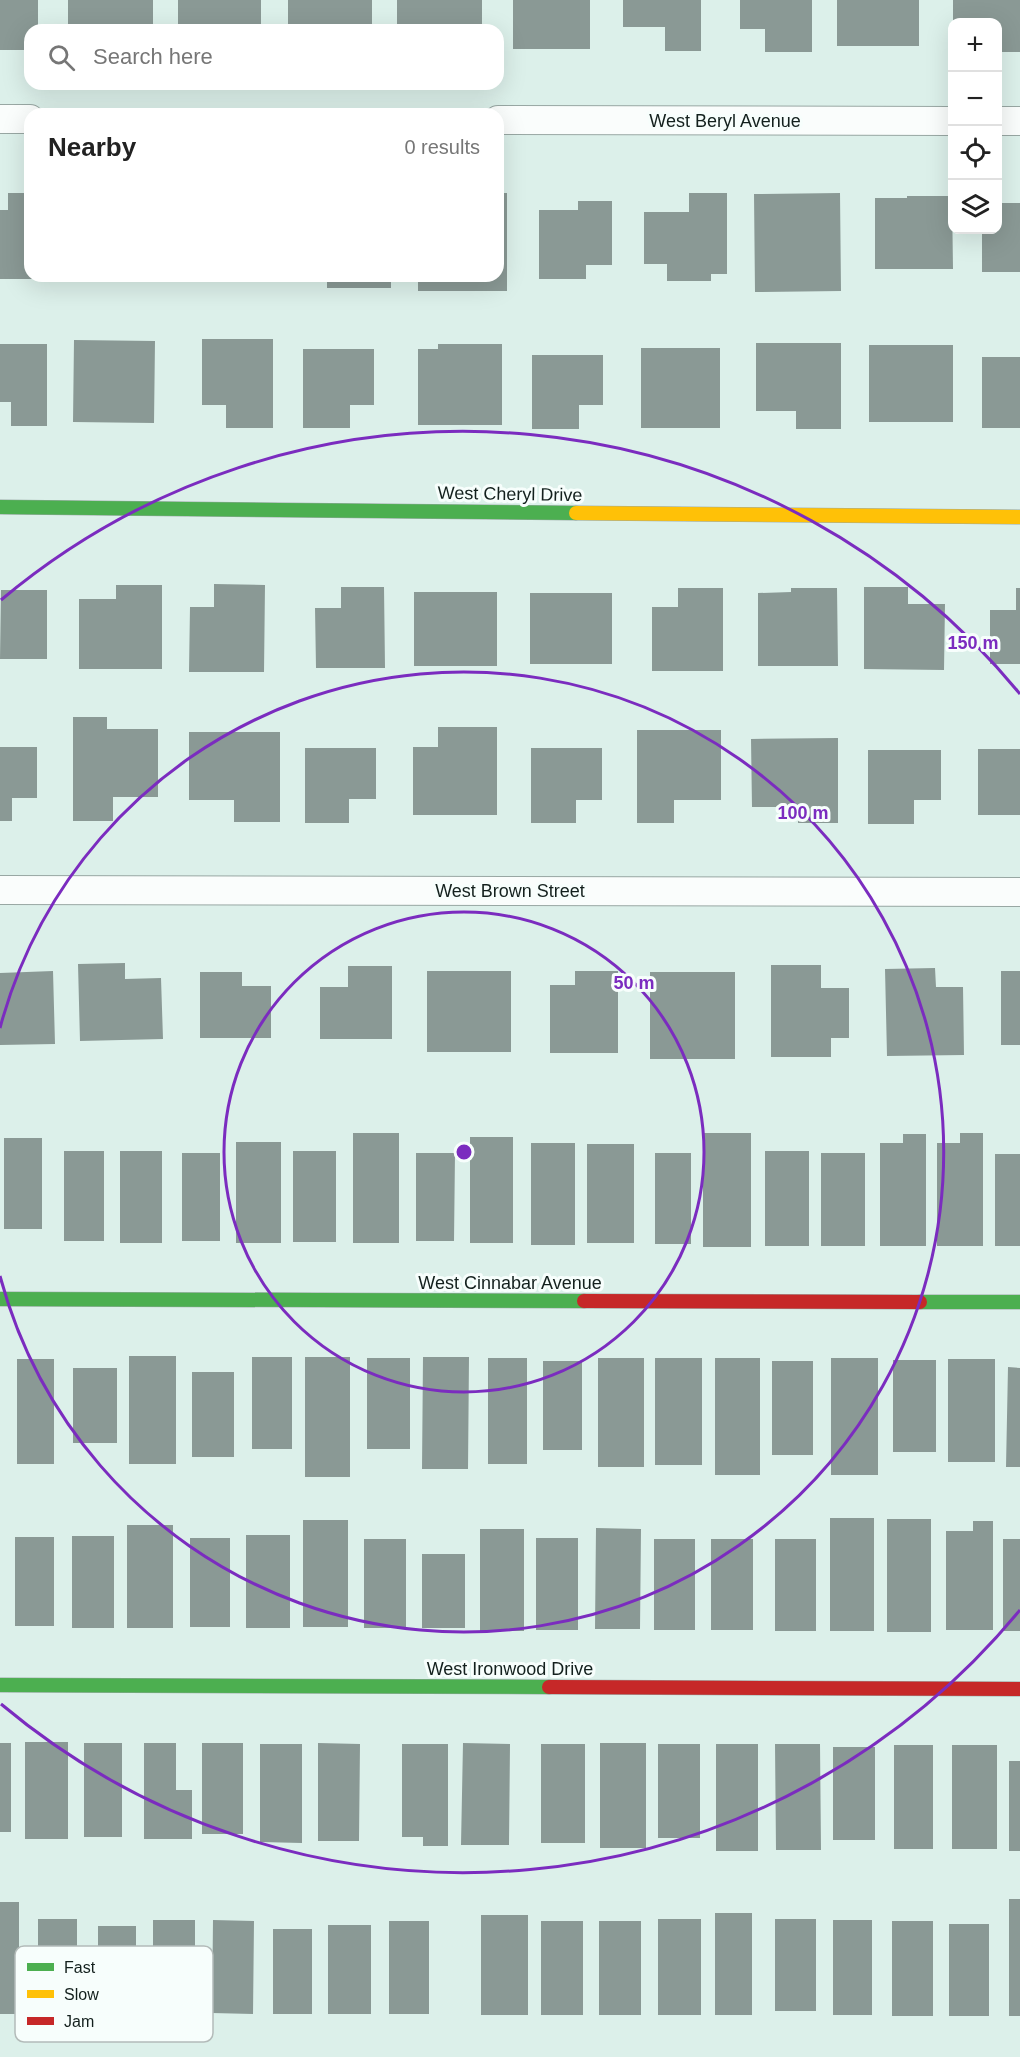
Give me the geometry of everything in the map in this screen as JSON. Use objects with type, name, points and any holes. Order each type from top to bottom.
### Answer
[{"type":"street","points":[[0,119],[24,119]]},
{"type":"street","name":"West Beryl Avenue","points":[[504,120],[948,121]]},
{"type":"street","points":[[1002,121],[1020,121]]},
{"type":"street","name":"West Cheryl Drive","points":[[0,507],[1020,517]]},
{"type":"street","name":"West Brown Street","points":[[0,890],[1020,892]]},
{"type":"street","name":"West Cinnabar Avenue","points":[[0,1299],[1020,1302]]},
{"type":"street","name":"West Ironwood Drive","points":[[0,1685],[1020,1689]]},
{"type":"building","points":[[0,0],[38,0],[38,24],[24,24],[24,50],[0,50]]},
{"type":"building","points":[[68,0],[153,0],[153,24],[68,24]]},
{"type":"building","points":[[178,0],[261,0],[261,24],[178,24]]},
{"type":"building","points":[[288,0],[372,0],[372,24],[288,24]]},
{"type":"building","points":[[397,0],[482,0],[482,24],[397,24]]},
{"type":"building","points":[[513,0],[590,0],[590,49],[513,49]]},
{"type":"building","points":[[623,0],[701,0],[701,51],[665,51],[665,27],[623,27]]},
{"type":"building","points":[[740,0],[812,0],[812,52],[765,52],[765,29],[740,29]]},
{"type":"building","points":[[837,0],[919,0],[919,46],[837,46]]},
{"type":"building","points":[[953,0],[1020,0],[1020,52],[1002,52],[1002,18],[953,18]]},
{"type":"building","points":[[8,193],[24,193],[24,279],[0,279],[0,210],[8,210]]},
{"type":"building","points":[[504,193],[507,193],[507,291],[418,291],[418,282],[504,282]]},
{"type":"building","points":[[689,193],[727,193],[727,274],[711,274],[711,281],[667,281],[667,264],[644,264],[644,212],[689,212]]},
{"type":"building","points":[[840,193],[841,291],[755,292],[754,194]]},
{"type":"building","points":[[907,196],[948,196],[948,234],[953,234],[953,269],[875,269],[875,198],[907,198]]},
{"type":"building","points":[[578,201],[612,201],[612,265],[586,265],[586,279],[539,279],[539,210],[578,210]]},
{"type":"building","points":[[1002,203],[1020,203],[1020,272],[982,272],[982,234],[1002,234]]},
{"type":"building","points":[[327,282],[391,282],[391,288],[327,288]]},
{"type":"building","points":[[202,339],[273,339],[273,428],[226,428],[226,405],[202,405]]},
{"type":"building","points":[[74,340],[155,341],[154,423],[73,422]]},
{"type":"building","points":[[756,343],[841,343],[841,429],[796,429],[796,411],[756,411]]},
{"type":"building","points":[[0,344],[47,344],[47,426],[11,426],[11,402],[0,402]]},
{"type":"building","points":[[438,344],[502,344],[502,425],[418,425],[418,349],[438,349]]},
{"type":"building","points":[[869,345],[953,345],[953,422],[869,422]]},
{"type":"building","points":[[641,348],[720,348],[720,428],[641,428]]},
{"type":"building","points":[[303,349],[374,349],[374,405],[350,405],[350,428],[303,428]]},
{"type":"building","points":[[532,355],[603,355],[603,405],[579,405],[579,429],[532,429]]},
{"type":"building","points":[[982,357],[1020,357],[1020,428],[982,428]]},
{"type":"building","points":[[214,584],[265,585],[264,672],[189,672],[190,607],[214,607]]},
{"type":"building","points":[[116,585],[162,585],[162,669],[79,669],[79,599],[116,599]]},
{"type":"building","points":[[341,587],[384,587],[385,668],[316,668],[315,608],[341,608]]},
{"type":"building","points":[[864,587],[908,587],[908,604],[945,604],[944,670],[864,669]]},
{"type":"building","points":[[678,588],[723,588],[723,671],[652,671],[652,607],[678,607]]},
{"type":"building","points":[[791,588],[837,588],[838,666],[758,666],[758,593],[791,592]]},
{"type":"building","points":[[1016,588],[1020,588],[1020,664],[990,664],[990,610],[1016,610]]},
{"type":"building","points":[[1,590],[47,590],[47,659],[0,659]]},
{"type":"building","points":[[414,592],[497,592],[497,666],[414,666]]},
{"type":"building","points":[[530,593],[612,593],[612,664],[530,664]]},
{"type":"building","points":[[73,717],[107,717],[107,729],[158,729],[158,797],[113,797],[113,821],[73,821]]},
{"type":"building","points":[[438,727],[497,727],[497,815],[413,815],[413,747],[438,747]]},
{"type":"building","points":[[637,730],[721,730],[721,800],[674,800],[674,823],[637,823]]},
{"type":"building","points":[[189,732],[280,732],[280,822],[234,822],[234,800],[189,800]]},
{"type":"building","points":[[838,738],[838,823],[798,823],[798,807],[752,807],[751,739]]},
{"type":"building","points":[[0,747],[37,747],[37,798],[12,798],[12,821],[0,821]]},
{"type":"building","points":[[305,748],[376,748],[376,799],[349,799],[349,823],[305,823]]},
{"type":"building","points":[[531,748],[602,748],[602,800],[576,800],[576,823],[531,823]]},
{"type":"building","points":[[978,749],[1020,749],[1020,815],[978,815]]},
{"type":"building","points":[[868,750],[941,750],[941,800],[914,800],[914,824],[868,824]]},
{"type":"building","points":[[125,963],[125,979],[161,978],[163,1039],[80,1041],[78,964]]},
{"type":"building","points":[[771,965],[821,965],[821,988],[849,988],[849,1038],[831,1038],[831,1057],[771,1057]]},
{"type":"building","points":[[348,966],[392,966],[392,1039],[320,1039],[320,987],[348,987]]},
{"type":"building","points":[[935,968],[936,987],[963,987],[964,1055],[887,1056],[885,969]]},
{"type":"building","points":[[53,971],[55,1044],[0,1045],[0,973]]},
{"type":"building","points":[[427,971],[511,971],[511,1052],[427,1052]]},
{"type":"building","points":[[575,971],[618,971],[618,1053],[550,1053],[550,985],[575,985]]},
{"type":"building","points":[[1001,971],[1020,971],[1020,1045],[1001,1045]]},
{"type":"building","points":[[200,972],[242,972],[242,986],[271,986],[271,1038],[200,1038]]},
{"type":"building","points":[[650,972],[735,972],[735,1059],[650,1059]]},
{"type":"building","points":[[353,1133],[399,1133],[399,1243],[353,1243]]},
{"type":"building","points":[[703,1133],[751,1133],[751,1247],[703,1247]]},
{"type":"building","points":[[960,1133],[983,1133],[983,1246],[937,1246],[937,1143],[960,1143]]},
{"type":"building","points":[[903,1134],[926,1134],[926,1246],[880,1246],[880,1143],[903,1143]]},
{"type":"building","points":[[470,1137],[513,1137],[513,1243],[470,1243]]},
{"type":"building","points":[[4,1138],[42,1138],[42,1229],[4,1229]]},
{"type":"building","points":[[236,1142],[281,1142],[281,1243],[236,1243]]},
{"type":"building","points":[[531,1143],[575,1143],[575,1245],[531,1245]]},
{"type":"building","points":[[587,1144],[634,1144],[634,1243],[587,1243]]},
{"type":"building","points":[[64,1151],[104,1151],[104,1241],[64,1241]]},
{"type":"building","points":[[120,1151],[162,1151],[162,1243],[120,1243]]},
{"type":"building","points":[[293,1151],[336,1151],[336,1242],[293,1242]]},
{"type":"building","points":[[765,1151],[809,1151],[809,1246],[765,1246]]},
{"type":"building","points":[[182,1153],[220,1153],[220,1241],[182,1241]]},
{"type":"building","points":[[416,1153],[455,1153],[454,1241],[416,1241]]},
{"type":"building","points":[[655,1153],[691,1153],[691,1244],[655,1244]]},
{"type":"building","points":[[821,1153],[865,1153],[865,1246],[821,1246]]},
{"type":"building","points":[[995,1154],[1020,1154],[1020,1246],[995,1246]]},
{"type":"building","points":[[129,1356],[176,1356],[176,1464],[129,1464]]},
{"type":"building","points":[[252,1357],[292,1357],[292,1449],[252,1449]]},
{"type":"building","points":[[305,1357],[350,1357],[350,1477],[305,1477]]},
{"type":"building","points":[[423,1357],[469,1357],[468,1469],[422,1469]]},
{"type":"building","points":[[367,1358],[410,1358],[410,1449],[367,1449]]},
{"type":"building","points":[[488,1358],[527,1358],[527,1464],[488,1464]]},
{"type":"building","points":[[598,1358],[644,1358],[644,1467],[598,1467]]},
{"type":"building","points":[[655,1358],[702,1358],[702,1465],[655,1465]]},
{"type":"building","points":[[715,1358],[760,1358],[760,1475],[715,1475]]},
{"type":"building","points":[[831,1358],[878,1358],[878,1475],[831,1475]]},
{"type":"building","points":[[17,1359],[54,1359],[54,1464],[17,1464]]},
{"type":"building","points":[[948,1359],[995,1359],[995,1462],[948,1462]]},
{"type":"building","points":[[893,1360],[936,1360],[936,1452],[893,1452]]},
{"type":"building","points":[[543,1361],[582,1361],[582,1450],[543,1450]]},
{"type":"building","points":[[772,1361],[813,1361],[813,1455],[772,1455]]},
{"type":"building","points":[[1008,1367],[1020,1368],[1020,1467],[1006,1467]]},
{"type":"building","points":[[73,1368],[117,1368],[117,1443],[73,1443]]},
{"type":"building","points":[[192,1372],[234,1372],[234,1457],[192,1457]]},
{"type":"building","points":[[830,1518],[874,1518],[874,1631],[830,1631]]},
{"type":"building","points":[[887,1519],[931,1519],[931,1632],[887,1632]]},
{"type":"building","points":[[303,1520],[348,1520],[348,1627],[303,1627]]},
{"type":"building","points":[[973,1521],[993,1521],[993,1630],[946,1630],[946,1531],[973,1531]]},
{"type":"building","points":[[127,1525],[173,1525],[173,1628],[127,1628]]},
{"type":"building","points":[[596,1528],[641,1529],[640,1629],[595,1629]]},
{"type":"building","points":[[480,1529],[524,1529],[524,1631],[480,1631]]},
{"type":"building","points":[[246,1535],[290,1535],[290,1628],[246,1628]]},
{"type":"building","points":[[72,1536],[114,1536],[114,1628],[72,1628]]},
{"type":"building","points":[[15,1537],[54,1537],[54,1626],[15,1626]]},
{"type":"building","points":[[190,1538],[230,1538],[230,1627],[190,1627]]},
{"type":"building","points":[[536,1538],[578,1538],[578,1630],[536,1630]]},
{"type":"building","points":[[364,1539],[406,1539],[406,1628],[364,1628]]},
{"type":"building","points":[[654,1539],[695,1539],[695,1630],[654,1630]]},
{"type":"building","points":[[711,1539],[753,1539],[753,1630],[711,1630]]},
{"type":"building","points":[[775,1539],[816,1539],[816,1631],[775,1631]]},
{"type":"building","points":[[1003,1539],[1020,1539],[1020,1631],[1003,1631]]},
{"type":"building","points":[[422,1554],[465,1554],[465,1628],[422,1628]]},
{"type":"building","points":[[25,1742],[68,1742],[68,1839],[25,1839]]},
{"type":"building","points":[[0,1743],[11,1743],[11,1832],[0,1832]]},
{"type":"building","points":[[84,1743],[122,1743],[122,1837],[84,1837]]},
{"type":"building","points":[[144,1743],[176,1743],[176,1790],[192,1790],[192,1839],[144,1839]]},
{"type":"building","points":[[202,1743],[243,1743],[243,1834],[202,1834]]},
{"type":"building","points":[[318,1743],[360,1744],[359,1841],[318,1841]]},
{"type":"building","points":[[463,1743],[510,1744],[509,1845],[461,1845]]},
{"type":"building","points":[[600,1743],[646,1743],[646,1848],[600,1848]]},
{"type":"building","points":[[260,1744],[302,1744],[302,1843],[260,1842]]},
{"type":"building","points":[[402,1744],[448,1744],[448,1846],[423,1846],[423,1837],[402,1837]]},
{"type":"building","points":[[541,1744],[585,1744],[585,1843],[541,1843]]},
{"type":"building","points":[[658,1744],[700,1744],[700,1838],[658,1838]]},
{"type":"building","points":[[716,1744],[758,1744],[758,1851],[716,1851]]},
{"type":"building","points":[[775,1744],[820,1744],[821,1850],[776,1850]]},
{"type":"building","points":[[894,1745],[933,1745],[933,1849],[894,1849]]},
{"type":"building","points":[[952,1745],[997,1745],[997,1849],[952,1849]]},
{"type":"building","points":[[833,1747],[875,1747],[875,1840],[833,1840]]},
{"type":"building","points":[[1009,1761],[1020,1761],[1020,1851],[1009,1851]]},
{"type":"building","points":[[1009,1899],[1020,1899],[1020,2016],[1009,2016]]},
{"type":"building","points":[[0,1902],[19,1902],[19,1946],[15,1946],[15,2014],[0,2014]]},
{"type":"building","points":[[715,1913],[752,1913],[752,2015],[715,2015]]},
{"type":"building","points":[[481,1915],[528,1915],[528,2015],[481,2015]]},
{"type":"building","points":[[38,1919],[77,1919],[77,1946],[38,1946]]},
{"type":"building","points":[[658,1919],[701,1919],[701,2015],[658,2015]]},
{"type":"building","points":[[775,1919],[816,1919],[816,2011],[775,2011]]},
{"type":"building","points":[[153,1920],[195,1920],[195,1946],[153,1946]]},
{"type":"building","points":[[213,1920],[254,1921],[253,2014],[213,2013]]},
{"type":"building","points":[[833,1920],[872,1920],[872,2015],[833,2015]]},
{"type":"building","points":[[389,1921],[429,1921],[429,2014],[389,2014]]},
{"type":"building","points":[[541,1921],[583,1921],[583,2015],[541,2015]]},
{"type":"building","points":[[599,1921],[641,1921],[641,2015],[599,2015]]},
{"type":"building","points":[[892,1921],[933,1921],[933,2016],[892,2016]]},
{"type":"building","points":[[949,1924],[989,1924],[989,2016],[949,2016]]},
{"type":"building","points":[[328,1925],[371,1925],[371,2014],[328,2014]]},
{"type":"building","points":[[98,1926],[136,1926],[136,1946],[98,1946]]},
{"type":"building","points":[[273,1929],[312,1929],[312,2014],[273,2014]]},
{"type":"traffic: fast","points":[[0,507],[576,513]]},
{"type":"traffic: fast","points":[[0,1299],[584,1301]]},
{"type":"traffic: fast","points":[[920,1302],[1020,1302]]},
{"type":"traffic: fast","points":[[0,1685],[549,1687]]},
{"type":"traffic: slow","points":[[576,513],[1020,517]]},
{"type":"traffic: jam","points":[[584,1301],[920,1302]]},
{"type":"traffic: jam","points":[[549,1687],[1020,1689]]}]
